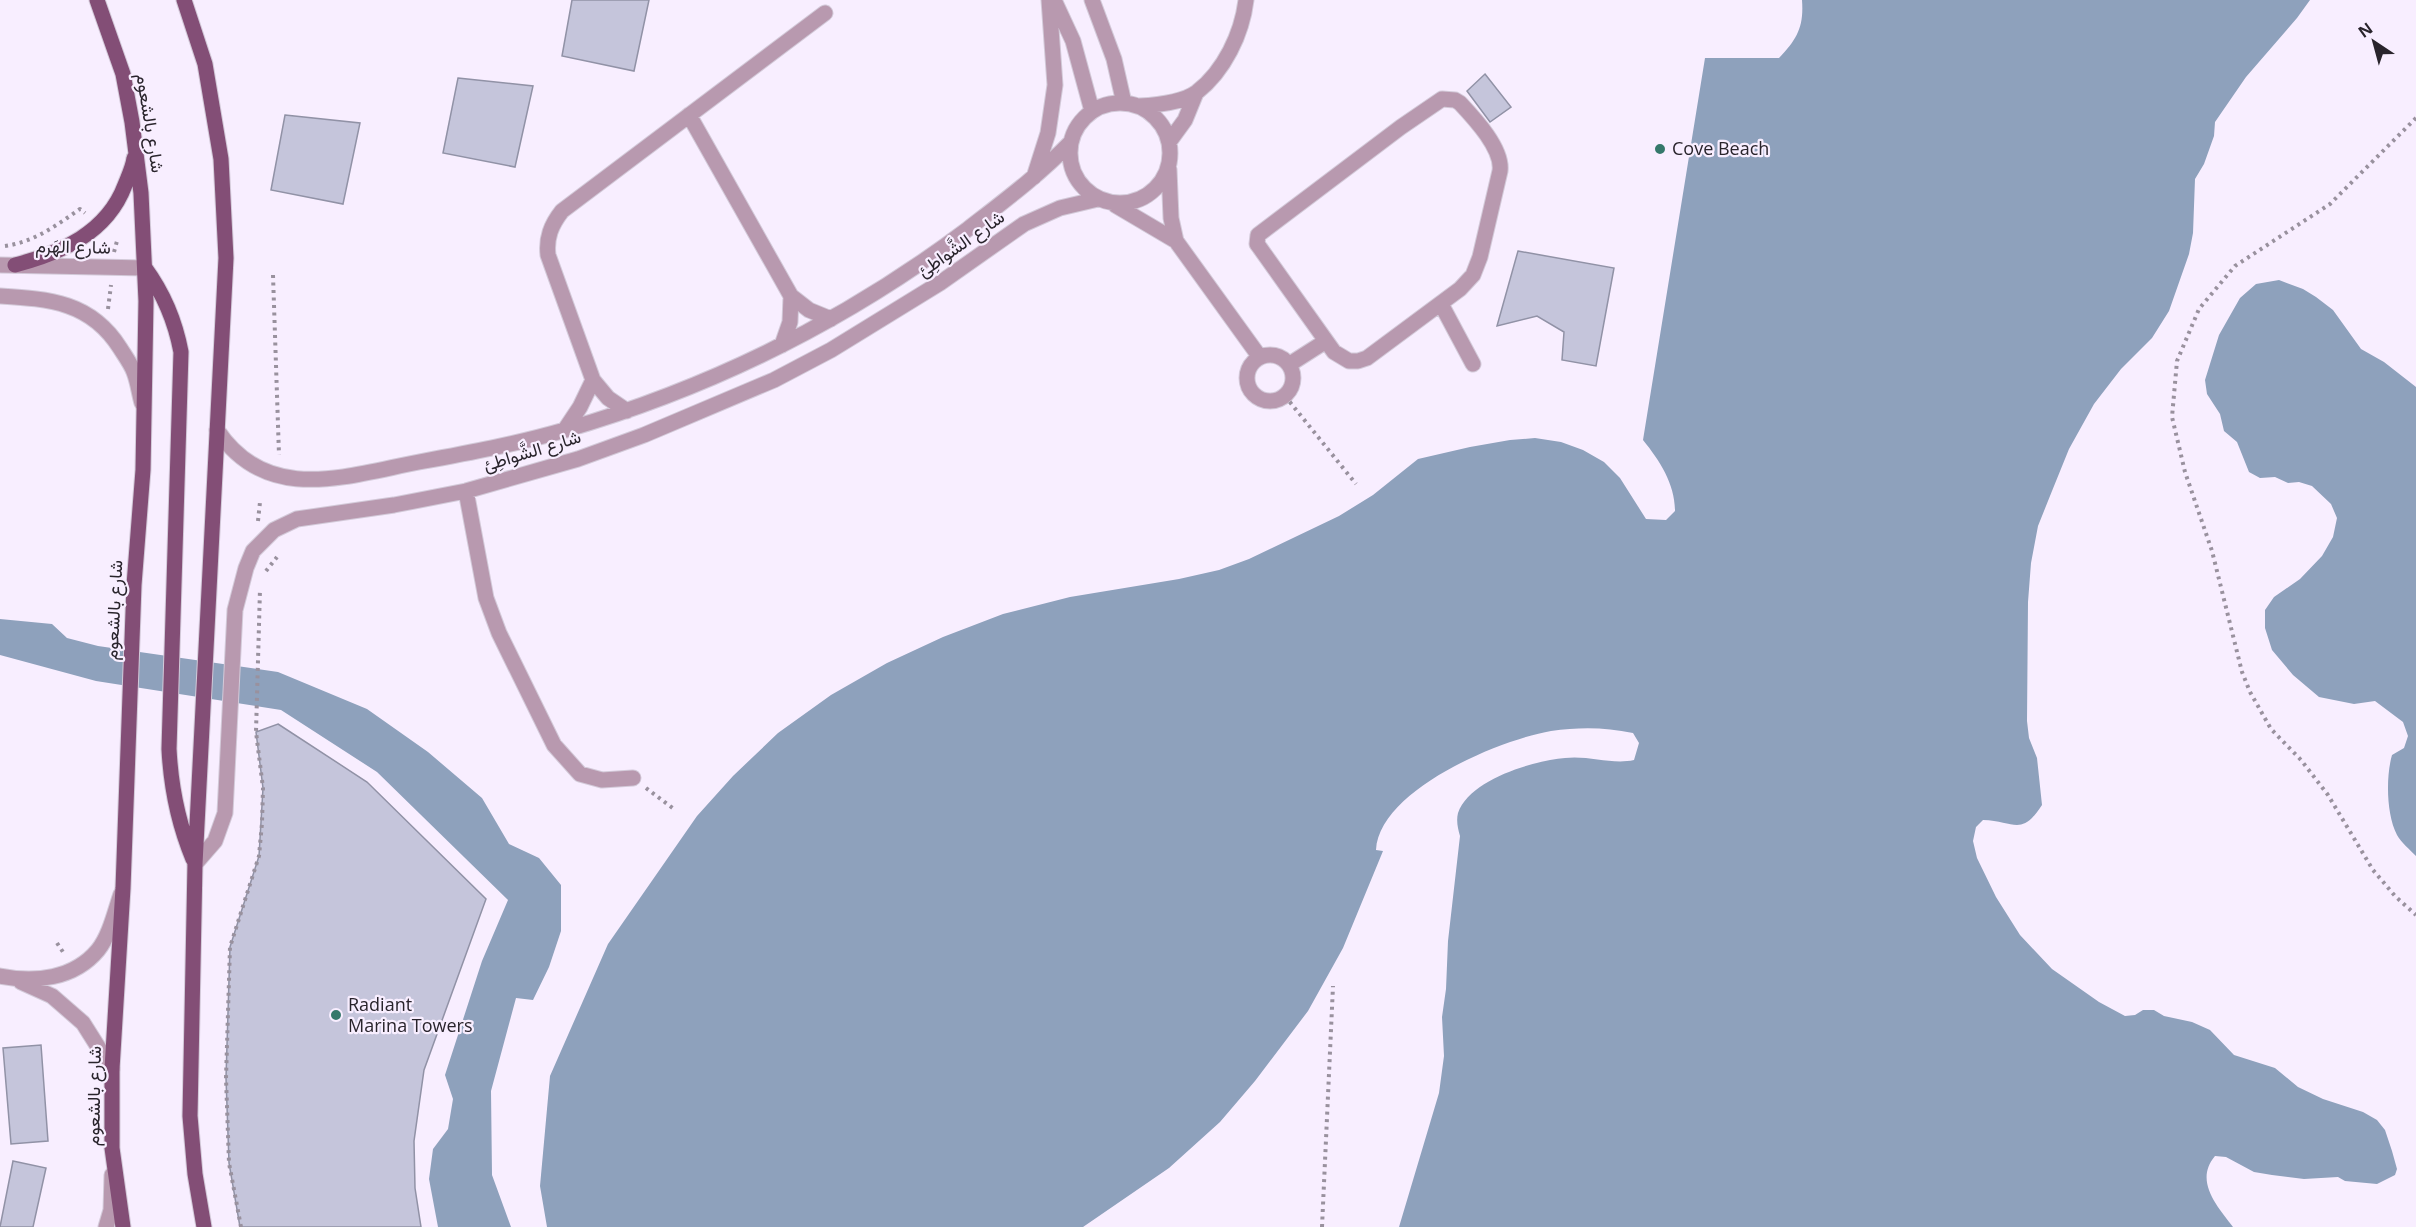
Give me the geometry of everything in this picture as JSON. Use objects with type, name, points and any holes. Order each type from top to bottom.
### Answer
[{"type":"main road","name":"شارع بالشعوم","points":[[97,0],[123,74],[132,122],[141,193],[145,268],[143,470],[134,585],[123,888],[112,1069],[112,1148],[123,1227]]},
{"type":"main road","points":[[184,0],[206,64],[220,159],[226,258],[195,864],[190,1116],[195,1174],[204,1227]]},
{"type":"main road","points":[[8,265],[46,257],[95,230],[123,191],[134,162],[132,122]]},
{"type":"main road","points":[[145,268],[172,316],[182,352],[169,749],[179,820],[195,864]]},
{"type":"street","points":[[1033,178],[1047,133],[1055,85],[1048,0]]},
{"type":"street","points":[[1054,0],[1073,41],[1092,111]]},
{"type":"street","points":[[1169,142],[1185,120],[1196,93],[1218,69],[1231,49],[1241,27],[1246,0]]},
{"type":"street","points":[[1096,2],[1131,105],[1159,121],[1166,131],[1171,155],[1169,168],[1171,218],[1176,240],[1259,356]]},
{"type":"street","points":[[627,411],[608,398],[593,380],[548,255],[547,246],[551,227],[562,211],[825,13]]},
{"type":"street","points":[[1176,240],[1082,186],[1072,169],[1071,142],[1075,130],[1092,111],[1113,103],[1131,105],[1168,103],[1196,93]]},
{"type":"street","points":[[1455,100],[1465,108],[1498,151],[1501,164],[1477,266],[1467,282],[1367,358],[1358,361],[1341,358],[1326,341],[1257,244],[1258,235],[1436,101],[1455,100]]},
{"type":"street","points":[[689,115],[790,296],[809,310],[831,319]]},
{"type":"street","name":"شارع الشَّواطِئ","points":[[217,430],[235,452],[258,469],[282,478],[306,481],[458,455],[564,431],[627,411],[724,372],[831,319],[935,253],[1033,178],[1071,142]]},
{"type":"street","points":[[1105,201],[1130,203],[1147,196],[1160,184],[1169,168]]},
{"type":"street","name":"شارع الشَّواطِئ","points":[[195,864],[206,854],[221,828],[225,813],[235,610],[246,568],[253,551],[264,538],[285,524],[303,518],[394,505],[465,491],[578,459],[645,435],[774,380],[886,318],[940,284],[1024,224],[1060,208],[1105,201]]},
{"type":"street","name":"شارع الهَرم","points":[[8,265],[145,268]]},
{"type":"street","points":[[0,296],[39,298],[72,306],[94,318],[115,340],[134,371],[143,411]]},
{"type":"street","points":[[782,345],[790,322],[790,296]]},
{"type":"street","points":[[1441,303],[1473,364]]},
{"type":"street","points":[[1290,364],[1326,341]]},
{"type":"street","points":[[1270,354],[1281,357],[1290,364],[1293,375],[1292,386],[1285,396],[1275,401],[1263,401],[1247,386],[1246,375],[1250,364],[1259,356],[1270,354]]},
{"type":"street","name":"شارع الشَّواطِئ","points":[[564,431],[580,407],[593,380]]},
{"type":"street","points":[[465,491],[486,598],[499,633],[554,745],[580,774],[602,780],[633,778]]},
{"type":"street","points":[[0,976],[16,979],[48,979],[76,968],[98,949],[108,931],[123,888]]},
{"type":"street","points":[[16,979],[52,996],[83,1023],[112,1069]]},
{"type":"street","points":[[106,1227],[111,1210],[112,1148]]},
{"type":"path","points":[[2416,118],[2330,204],[2235,266],[2199,309],[2177,361],[2172,417],[2185,472],[2212,550],[2242,672],[2250,692],[2271,729],[2301,760],[2328,795],[2373,870],[2395,896],[2416,915]]},
{"type":"path","points":[[0,246],[17,244],[43,233],[80,209],[91,217]]},
{"type":"path","points":[[117,241],[123,239]]},
{"type":"path","points":[[273,275],[279,455]]},
{"type":"path","points":[[107,319],[111,285]]},
{"type":"path","points":[[1285,396],[1356,484]]},
{"type":"path","points":[[257,527],[260,502]]},
{"type":"path","points":[[264,573],[277,557]]},
{"type":"path","points":[[241,1227],[229,1163],[228,1142],[226,1078],[230,947],[259,856],[263,788],[256,732],[261,581]]},
{"type":"path","points":[[633,778],[674,808]]},
{"type":"path","points":[[57,943],[63,952]]},
{"type":"path","points":[[1322,1227],[1333,986]]},
{"type":"water","points":[[1802,0],[2310,0],[2246,77],[2215,122],[2214,136],[2204,164],[2195,179],[2193,233],[2189,254],[2169,311],[2152,338],[2121,369],[2094,404],[2069,449],[2052,491],[2038,526],[2031,563],[2028,602],[2027,721],[2029,738],[2037,758],[2042,805],[2035,815],[2023,824],[1983,820],[1976,827],[1973,841],[1977,858],[1996,897],[2020,935],[2052,969],[2099,1002],[2125,1016],[2135,1015],[2143,1010],[2154,1010],[2164,1016],[2192,1022],[2210,1030],[2234,1055],[2275,1068],[2298,1087],[2323,1099],[2363,1112],[2377,1120],[2385,1130],[2392,1151],[2397,1169],[2395,1175],[2377,1184],[2345,1181],[2338,1177],[2304,1179],[2254,1172],[2226,1157],[2215,1156],[2209,1165],[2207,1184],[2215,1202],[2233,1227],[1399,1227],[1439,1093],[1444,1056],[1442,1017],[1448,941],[1460,836],[1458,813],[1475,790],[1489,781],[1536,763],[1565,758],[1634,760],[1639,743],[1633,733],[1582,728],[1551,731],[1502,745],[1445,771],[1419,788],[1397,807],[1382,828],[1376,850],[1383,851],[1343,948],[1308,1011],[1255,1081],[1220,1122],[1169,1168],[1083,1227],[547,1227],[540,1186],[550,1076],[608,944],[697,816],[733,776],[778,733],[831,695],[887,663],[943,637],[1003,614],[1070,597],[1179,579],[1219,570],[1249,559],[1339,516],[1373,495],[1418,459],[1470,447],[1535,438],[1561,442],[1583,450],[1604,462],[1620,478],[1646,519],[1666,520],[1675,511],[1672,491],[1661,465],[1643,440],[1705,58],[1779,58],[1798,32],[1802,18]]},
{"type":"water","points":[[2279,280],[2303,289],[2333,310],[2361,349],[2384,362],[2416,387],[2416,856],[2397,835],[2389,806],[2388,784],[2392,755],[2404,748],[2408,736],[2403,722],[2375,701],[2354,704],[2319,697],[2293,675],[2272,650],[2265,628],[2265,610],[2274,597],[2300,579],[2322,556],[2333,537],[2337,518],[2331,504],[2312,486],[2299,482],[2288,483],[2275,477],[2260,478],[2249,472],[2237,442],[2224,431],[2220,414],[2207,394],[2205,380],[2219,335],[2240,298],[2256,284]]},
{"type":"water","points":[[0,619],[52,624],[67,638],[98,646],[278,672],[367,709],[428,752],[482,798],[509,844],[539,858],[561,885],[561,931],[549,967],[533,1000],[516,998],[491,1091],[492,1175],[511,1227],[438,1227],[429,1179],[433,1149],[448,1129],[453,1099],[445,1075],[482,961],[508,900],[377,772],[281,710],[96,681],[0,655]]},
{"type":"building","points":[[572,0],[649,0],[634,71],[562,56]]},
{"type":"building","points":[[1485,74],[1511,107],[1490,122],[1467,91]]},
{"type":"building","points":[[458,78],[533,86],[515,167],[443,153]]},
{"type":"building","points":[[285,115],[360,123],[343,204],[271,190]]},
{"type":"building","points":[[1518,251],[1614,268],[1596,366],[1562,360],[1564,332],[1537,316],[1497,326]]},
{"type":"building","name":"Radiant Marina Towers","points":[[278,724],[367,782],[486,899],[424,1070],[414,1141],[415,1188],[421,1227],[240,1227],[229,1163],[226,1078],[230,947],[259,856],[263,788],[256,732]]},
{"type":"building","points":[[41,1045],[48,1141],[11,1144],[3,1048]]},
{"type":"building","points":[[13,1161],[46,1168],[33,1227],[0,1227]]},
{"type":"place","name":"Cove Beach","points":[[1660,149]]},
{"type":"place","name":"Radiant Marina Towers","points":[[336,1015]]}]
